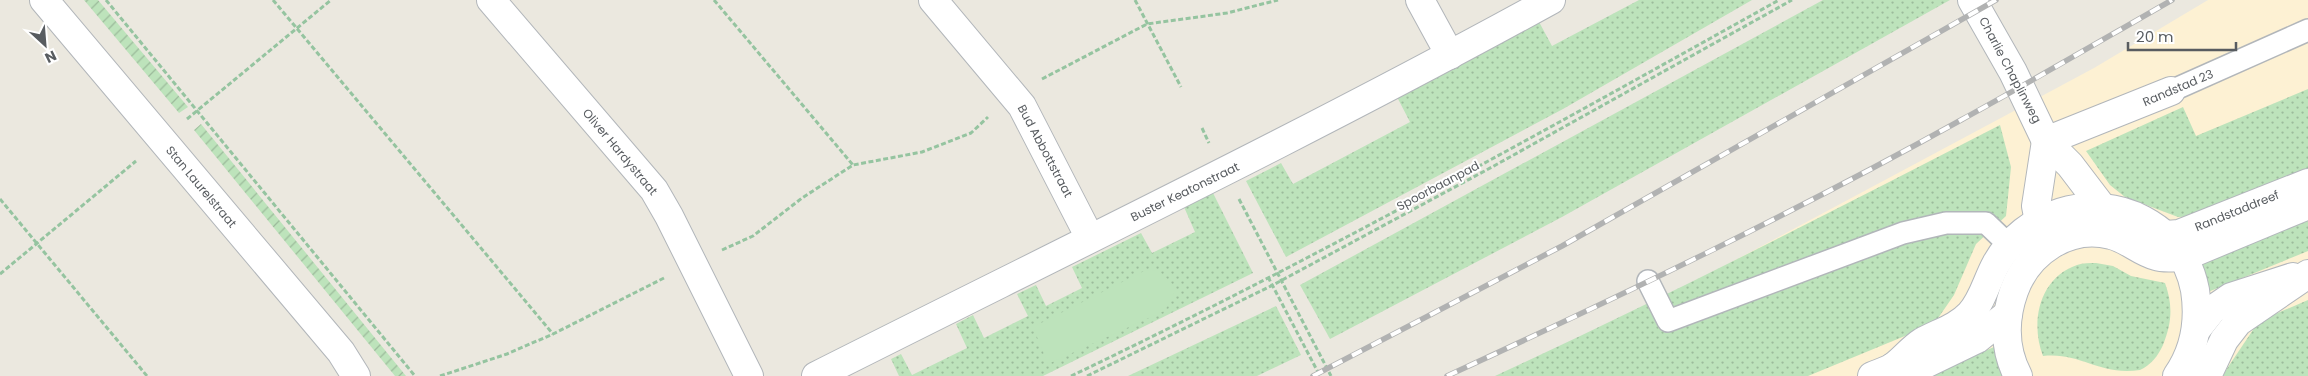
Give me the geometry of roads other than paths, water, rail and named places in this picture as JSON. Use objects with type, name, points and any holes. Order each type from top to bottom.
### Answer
[{"type":"street","name":"Stan Laurelstraat","points":[[44,0],[341,352],[356,376]]},
{"type":"street","name":"Oliver Hardystraat","points":[[491,0],[645,178],[669,216],[749,376]]},
{"type":"street","name":"Bud Abbottstraat","points":[[934,0],[1022,106],[1090,238]]},
{"type":"street","points":[[1420,0],[1450,55]]},
{"type":"street","name":"Buster Keatonstraat","points":[[816,376],[1225,172],[1450,55],[1551,0]]},
{"type":"street","name":"Charlie Chaplinweg","points":[[1972,0],[2013,72],[2046,141],[2070,165],[2102,207]]},
{"type":"street","name":"Randstad 23","points":[[2046,141],[2171,92]]},
{"type":"street","points":[[2041,251],[2036,206],[2046,141]]},
{"type":"street","name":"Randstaddreef","points":[[2166,235],[2180,234],[2308,183]]},
{"type":"street","name":"Randstaddreef","points":[[2183,256],[2308,205]]},
{"type":"street","points":[[1882,372],[1921,343],[1959,324],[1980,300],[1996,263],[2009,245],[2023,232],[2039,221],[2069,210],[2102,207],[2136,216],[2166,235],[2183,256],[2191,277],[2196,299],[2196,330],[2193,346],[2186,362],[2176,376]]},
{"type":"street","points":[[2018,376],[2008,348],[2006,331],[2008,314],[2018,279],[2028,264],[2041,251],[2057,241],[2074,235],[2092,233],[2110,235],[2127,240],[2155,256],[2166,258],[2183,256]]},
{"type":"street","points":[[2196,330],[2212,310],[2231,297],[2265,284],[2308,274]]},
{"type":"street","points":[[2212,366],[2224,340],[2238,322],[2308,274]]},
{"type":"street","points":[[1882,372],[1923,365],[1977,339],[2008,314]]},
{"type":"lane","name":"Randstad 23","points":[[2171,92],[2308,30]]},
{"type":"lane","points":[[1648,281],[1668,321],[1904,232],[1946,223],[1986,224],[2009,245]]},
{"type":"railway","points":[[1313,376],[1562,246],[1996,0]]},
{"type":"railway","points":[[1447,376],[1642,284],[1835,188],[1988,105],[2172,0]]}]
